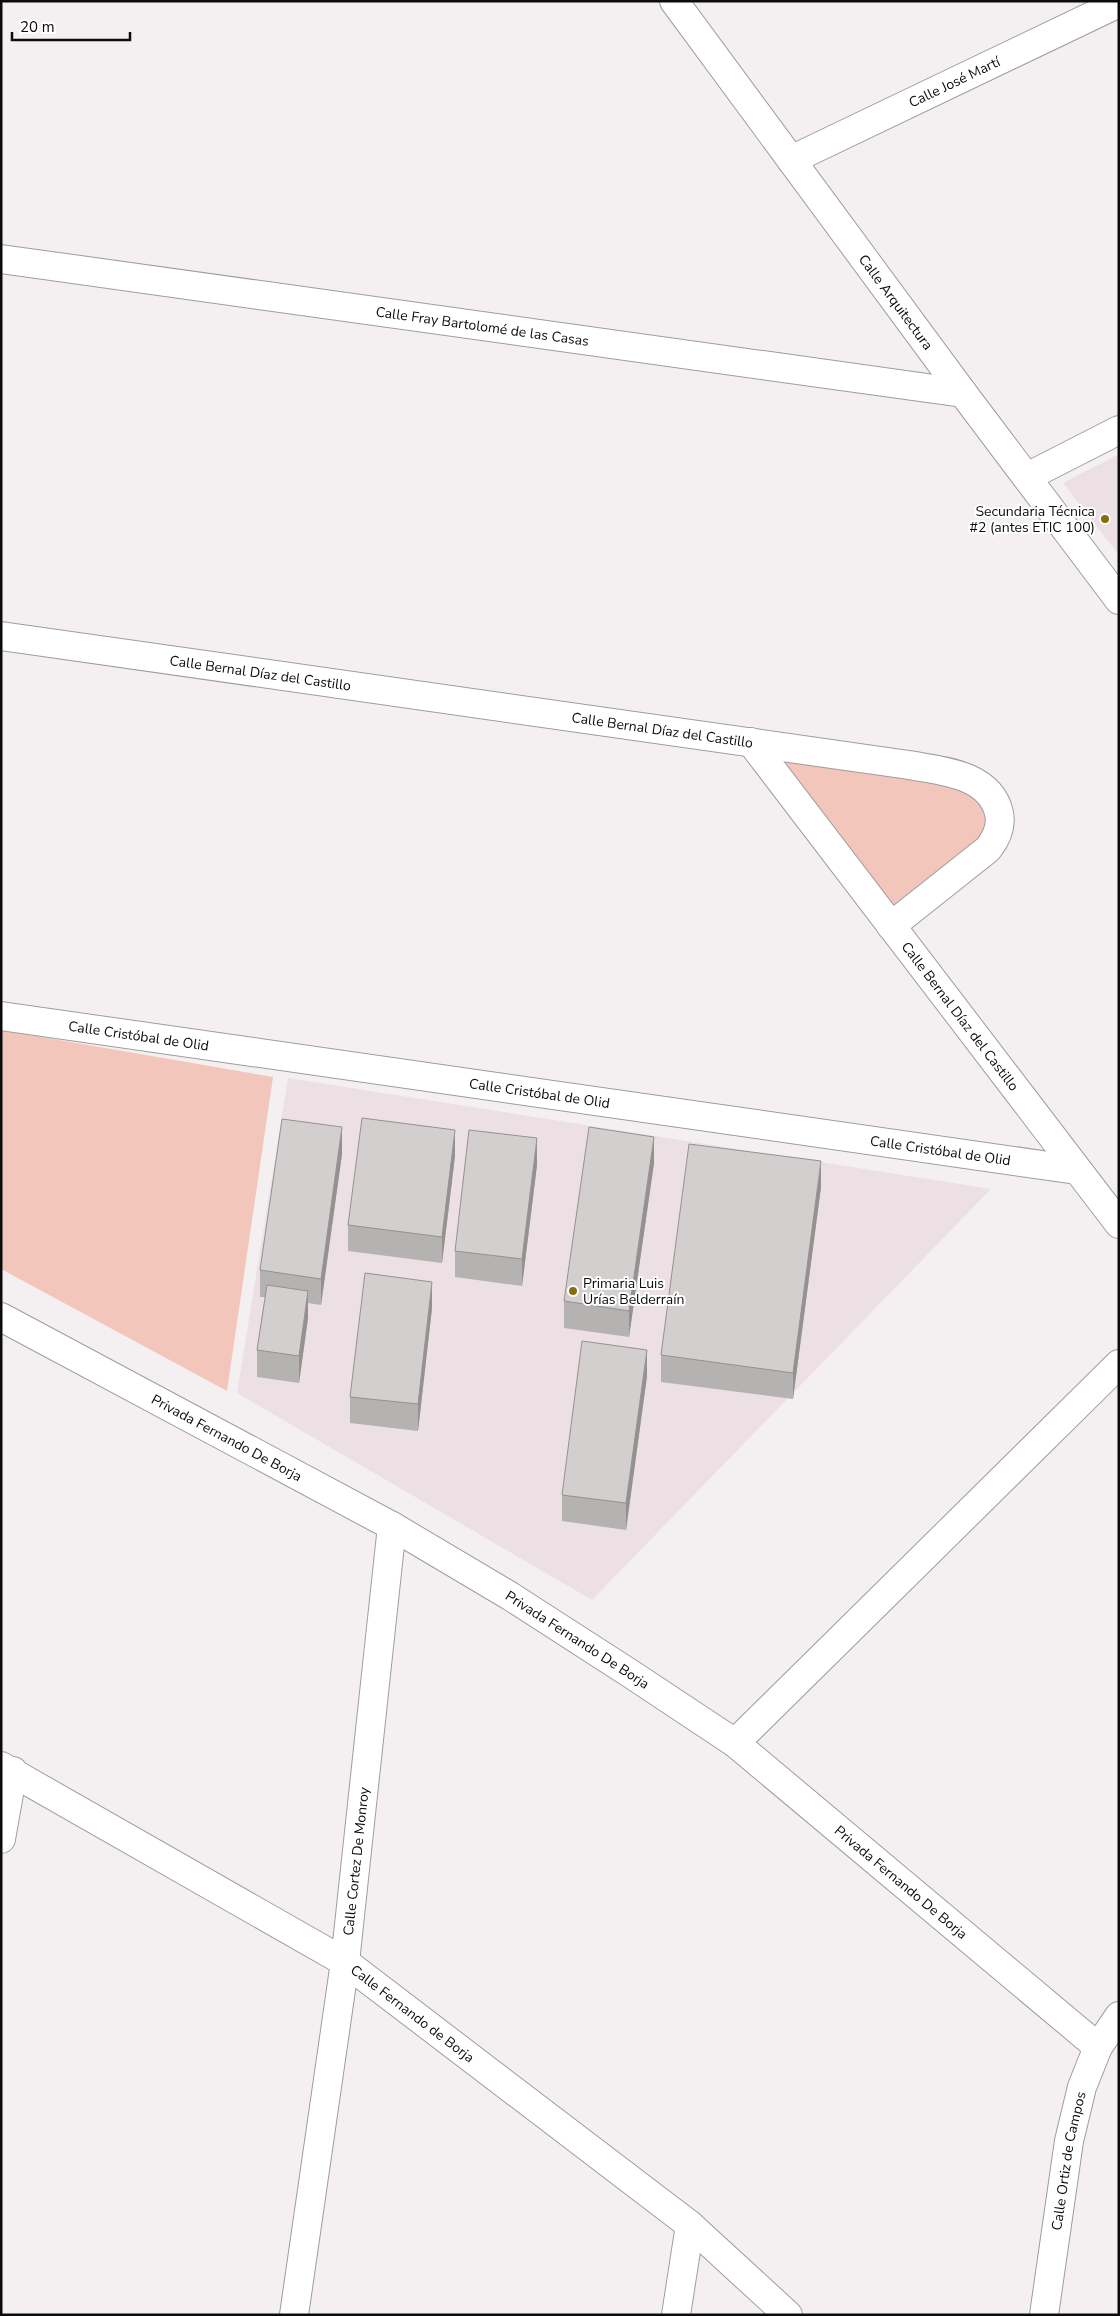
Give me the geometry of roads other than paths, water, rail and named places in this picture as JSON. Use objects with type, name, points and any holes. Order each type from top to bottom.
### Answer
[{"type":"street","name":"Calle Arquitectura","points":[[674,1],[963,393],[1119,600]]},
{"type":"street","name":"Calle José Martí","points":[[791,160],[1119,3]]},
{"type":"street","name":"Calle Fray Bartolomé de las Casas","points":[[1,259],[963,393]]},
{"type":"street","points":[[1027,478],[1119,430]]},
{"type":"street","name":"Calle Bernal Díaz del Castillo","points":[[1,636],[751,742],[1119,1224]]},
{"type":"street","points":[[751,742],[951,772],[987,790],[996,801],[999,830],[988,849],[891,926]]},
{"type":"street","name":"Calle Cristóbal de Olid","points":[[1,1016],[1077,1170]]},
{"type":"street","name":"Privada Fernando De Borja","points":[[1,1317],[392,1526],[543,1617],[735,1743],[1098,2047]]},
{"type":"street","points":[[735,1743],[1119,1364]]},
{"type":"street","name":"Calle Cortez De Monroy","points":[[294,2315],[345,1962],[392,1526]]},
{"type":"street","points":[[1,1839],[7,1768]]},
{"type":"street","name":"Calle Fernando de Borja","points":[[7,1768],[345,1962],[690,2225],[788,2315]]},
{"type":"street","name":"Calle Ortiz de Campos","points":[[1044,2315],[1069,2140],[1082,2087],[1098,2047],[1119,2016]]},
{"type":"street","points":[[676,2315],[690,2225]]},
{"type":"place","name":"Secundaria Técnica #2 (antes ETIC 100)","points":[[1105,519]]},
{"type":"place","name":"Primaria Luis Urías Belderraín","points":[[573,1291]]}]
